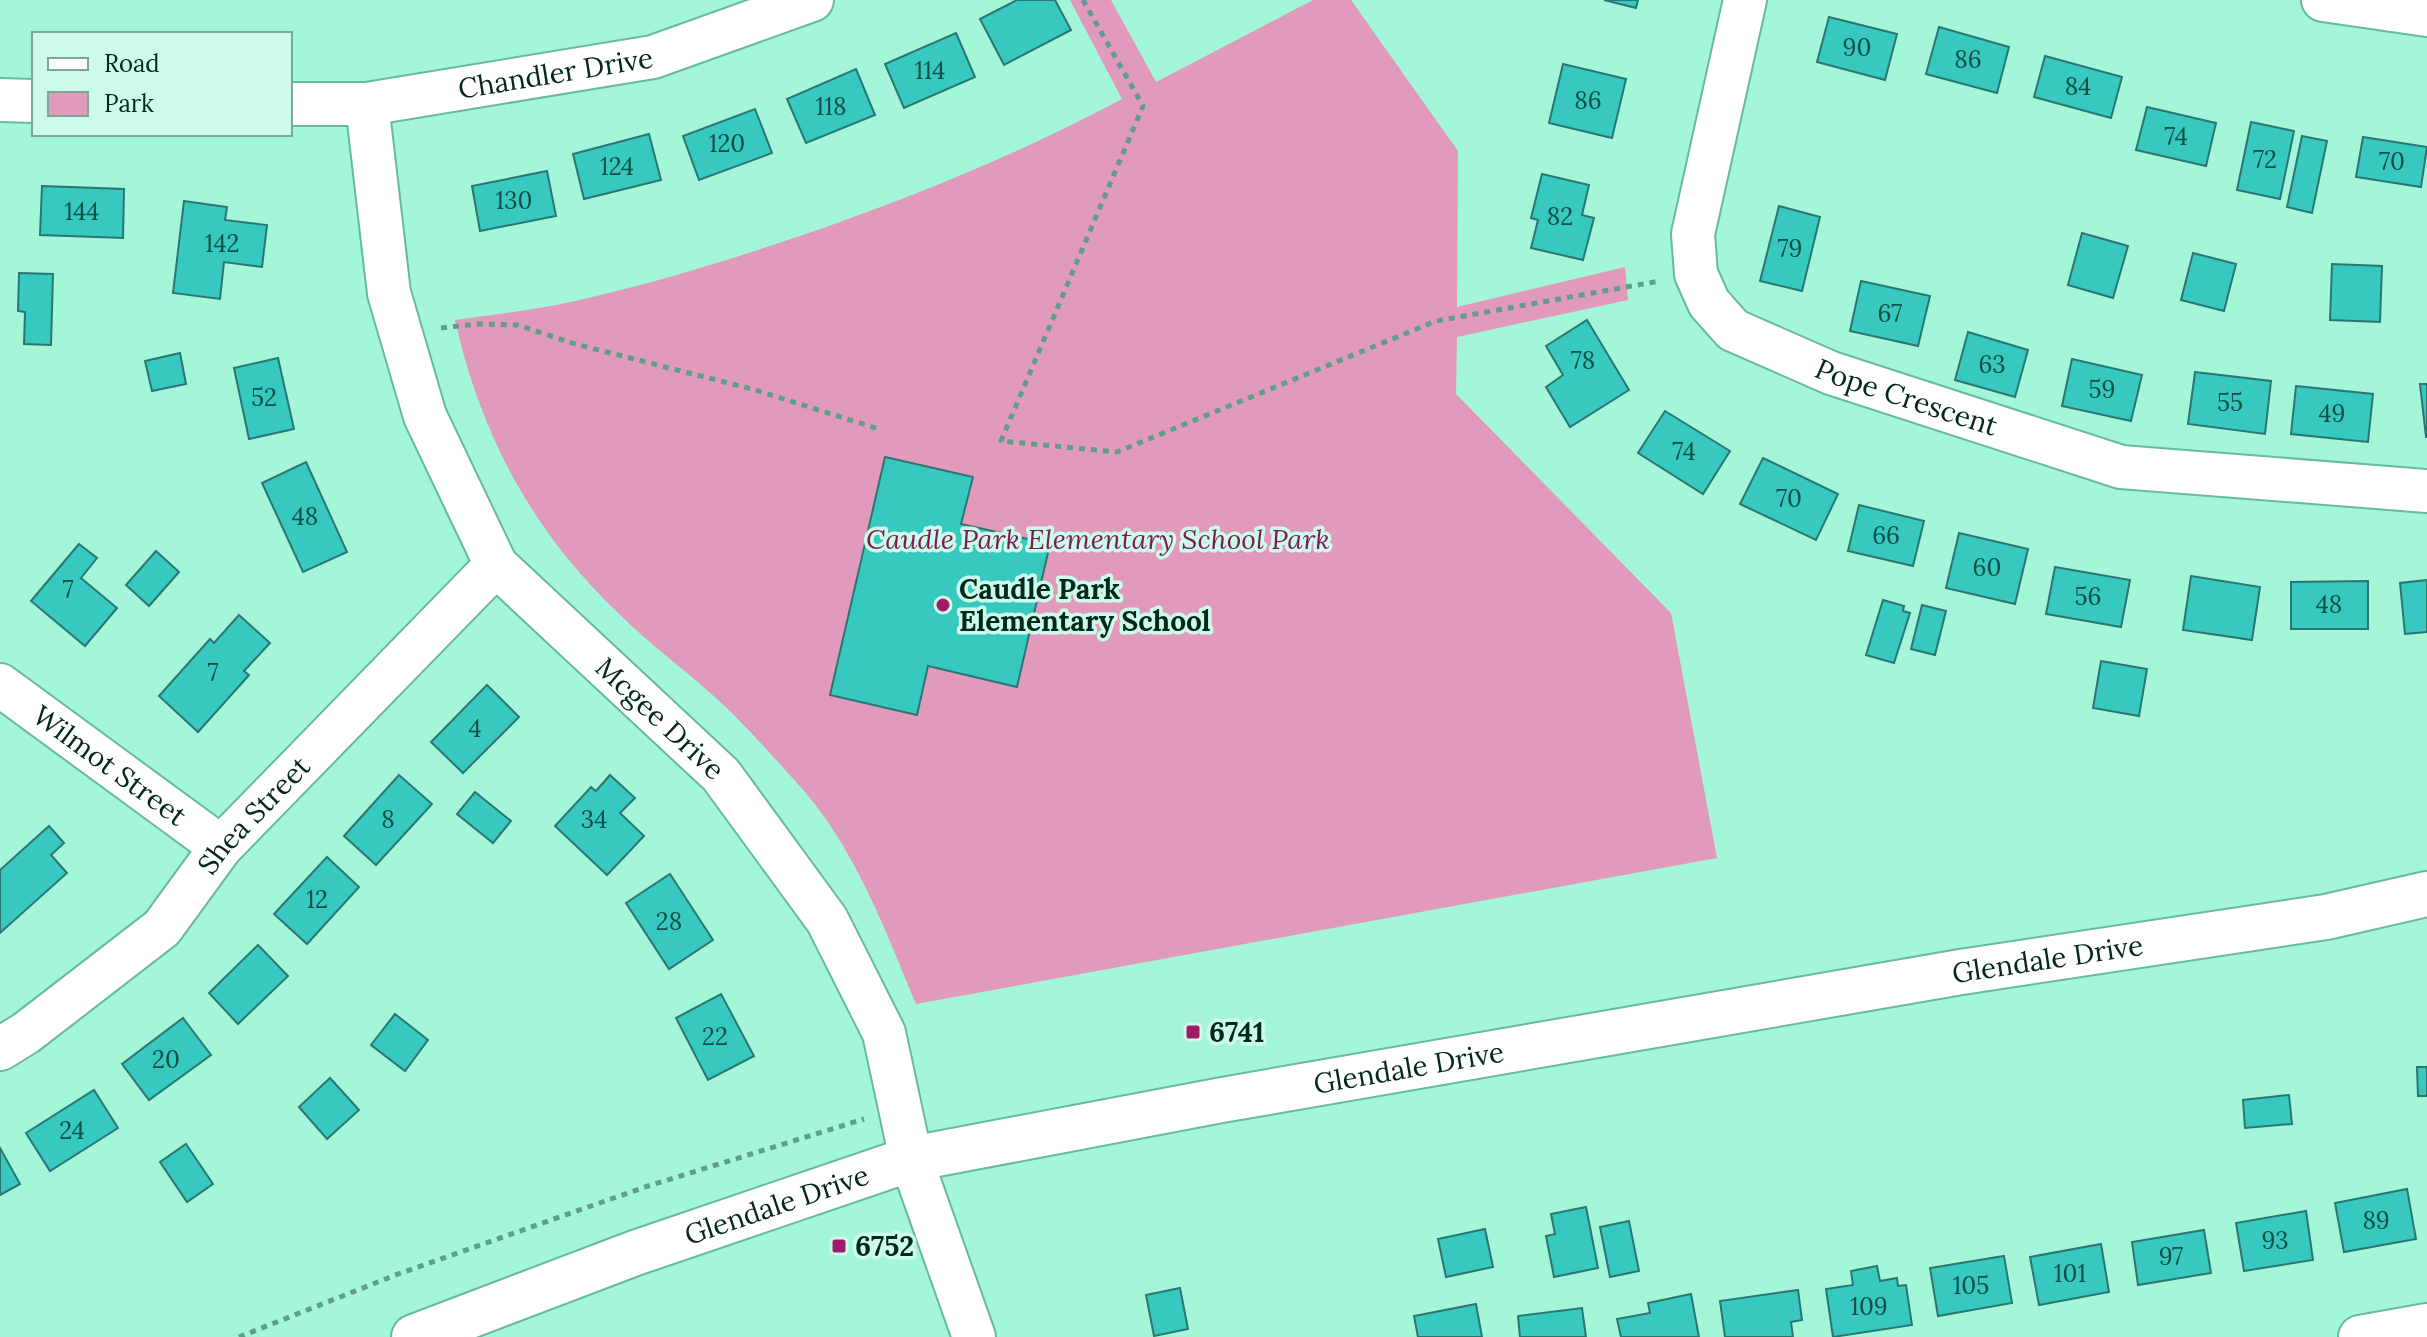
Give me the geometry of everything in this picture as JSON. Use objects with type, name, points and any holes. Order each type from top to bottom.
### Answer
[{"type":"main road","name":"Glendale Drive","points":[[414,1337],[635,1253],[911,1159],[1222,1100],[1961,972],[2326,917],[2427,894]]},
{"type":"street","name":"Chandler Drive","points":[[292,104],[367,104],[653,57],[812,0]]},
{"type":"street","name":"Pope Crescent","points":[[1745,0],[1693,234],[1696,274],[1709,303],[1733,330],[1831,373],[2121,467],[2427,491]]},
{"type":"street","points":[[2323,0],[2427,15]]},
{"type":"street","points":[[0,100],[32,101]]},
{"type":"street","name":"Mcgee Drive","points":[[367,104],[389,293],[425,416],[496,565],[721,775],[827,920],[884,1033],[911,1159],[974,1337]]},
{"type":"street","name":"Shea Street","points":[[0,1049],[26,1033],[162,928],[221,847],[496,565]]},
{"type":"street","name":"Wilmot Street","points":[[0,685],[221,847]]},
{"type":"street","points":[[2360,1337],[2427,1325]]},
{"type":"path","points":[[1083,0],[1143,106],[1001,441],[1117,452],[1436,321],[1696,274]]},
{"type":"path","points":[[403,343],[428,329],[477,324],[518,325],[604,352],[752,389],[879,429]]},
{"type":"path","points":[[239,1337],[398,1274],[645,1187],[900,1108]]},
{"type":"green space","name":"Caudle Park Elementary School Park","points":[[1070,0],[1111,0],[1156,82],[1313,0],[1351,0],[1458,151],[1457,307],[1625,267],[1628,300],[1457,337],[1456,394],[1671,613],[1717,858],[916,1004],[868,893],[823,814],[730,711],[630,624],[586,580],[559,547],[513,478],[495,441],[479,402],[455,320],[545,307],[604,294],[775,244],[965,173],[1122,99]]},
{"type":"building","points":[[1017,0],[1055,0],[1071,30],[1004,65],[980,19]]},
{"type":"building","points":[[1604,0],[1638,0],[1636,8]]},
{"type":"building","points":[[1829,17],[1897,34],[1885,80],[1817,62]]},
{"type":"building","points":[[1939,27],[2009,47],[1997,93],[1926,74]]},
{"type":"building","points":[[956,33],[975,77],[904,108],[885,64]]},
{"type":"building","points":[[2045,56],[2122,77],[2111,118],[2034,97]]},
{"type":"building","points":[[1563,64],[1626,79],[1612,138],[1549,123]]},
{"type":"building","points":[[856,69],[875,115],[806,143],[787,99]]},
{"type":"building","points":[[2147,107],[2216,123],[2206,166],[2136,150]]},
{"type":"building","points":[[755,109],[772,153],[699,180],[683,136]]},
{"type":"building","points":[[2251,122],[2294,131],[2280,199],[2237,190]]},
{"type":"building","points":[[649,134],[661,180],[584,199],[573,154]]},
{"type":"building","points":[[2302,136],[2327,141],[2312,213],[2287,207]]},
{"type":"building","points":[[2363,137],[2427,147],[2421,187],[2356,177]]},
{"type":"building","points":[[547,171],[556,216],[480,231],[472,186]]},
{"type":"building","points":[[1542,174],[1589,185],[1582,215],[1594,218],[1583,260],[1531,248],[1538,220],[1531,218]]},
{"type":"building","points":[[42,186],[124,189],[123,238],[40,235]]},
{"type":"building","points":[[184,201],[227,207],[225,220],[267,225],[262,267],[224,262],[220,299],[173,293]]},
{"type":"building","points":[[1779,206],[1820,217],[1802,291],[1760,281]]},
{"type":"building","points":[[2082,233],[2128,246],[2113,298],[2068,285]]},
{"type":"building","points":[[2193,253],[2236,264],[2224,311],[2181,300]]},
{"type":"building","points":[[2332,264],[2382,266],[2380,322],[2330,320]]},
{"type":"building","points":[[19,273],[53,274],[51,345],[24,344],[25,312],[18,311]]},
{"type":"building","points":[[1861,281],[1930,296],[1918,346],[1850,331]]},
{"type":"building","points":[[1587,320],[1629,390],[1570,427],[1546,387],[1563,375],[1546,346]]},
{"type":"building","points":[[1968,332],[2028,350],[2015,397],[1955,380]]},
{"type":"building","points":[[180,353],[186,384],[152,391],[145,361]]},
{"type":"building","points":[[278,358],[294,429],[249,439],[234,368]]},
{"type":"building","points":[[2072,359],[2142,375],[2131,421],[2062,406]]},
{"type":"building","points":[[2195,372],[2271,381],[2265,434],[2188,424]]},
{"type":"building","points":[[2420,384],[2427,384],[2427,437],[2426,437]]},
{"type":"building","points":[[2296,386],[2373,394],[2368,442],[2291,434]]},
{"type":"building","points":[[1665,411],[1730,451],[1703,494],[1638,453]]},
{"type":"building","name":"Caudle Park Elementary School","points":[[885,457],[973,477],[961,524],[1050,544],[1017,687],[928,666],[917,715],[830,695]]},
{"type":"building","points":[[1763,458],[1838,494],[1816,540],[1740,504]]},
{"type":"building","points":[[306,462],[347,552],[303,572],[262,483]]},
{"type":"building","points":[[1859,505],[1924,521],[1913,566],[1848,551]]},
{"type":"building","points":[[1959,533],[2028,549],[2015,604],[1946,588]]},
{"type":"building","points":[[79,544],[97,558],[81,578],[117,608],[85,646],[31,601]]},
{"type":"building","points":[[156,551],[179,572],[149,606],[126,585]]},
{"type":"building","points":[[2055,567],[2130,580],[2121,627],[2046,614]]},
{"type":"building","points":[[2191,576],[2260,587],[2252,640],[2183,630]]},
{"type":"building","points":[[2427,580],[2427,632],[2405,634],[2400,583]]},
{"type":"building","points":[[2368,581],[2368,629],[2291,629],[2291,582]]},
{"type":"building","points":[[1883,600],[1904,606],[1903,611],[1910,613],[1894,663],[1866,655]]},
{"type":"building","points":[[1922,605],[1946,611],[1935,655],[1911,649]]},
{"type":"building","points":[[239,615],[270,643],[244,671],[249,675],[198,732],[159,696],[210,639],[214,643]]},
{"type":"building","points":[[2101,661],[2147,669],[2139,716],[2093,708]]},
{"type":"building","points":[[487,685],[519,717],[463,773],[431,742]]},
{"type":"building","points":[[399,775],[432,804],[376,865],[344,836]]},
{"type":"building","points":[[610,775],[635,798],[620,813],[644,836],[607,875],[555,826],[591,787],[596,791]]},
{"type":"building","points":[[475,792],[511,821],[493,843],[457,814]]},
{"type":"building","points":[[49,826],[64,843],[51,855],[67,873],[0,933],[0,870]]},
{"type":"building","points":[[327,857],[359,887],[307,944],[274,914]]},
{"type":"building","points":[[670,874],[713,940],[669,969],[626,903]]},
{"type":"building","points":[[258,945],[288,976],[238,1024],[209,993]]},
{"type":"building","points":[[721,994],[754,1056],[708,1080],[676,1018]]},
{"type":"building","points":[[395,1014],[428,1040],[405,1071],[371,1045]]},
{"type":"building","points":[[183,1018],[211,1055],[149,1100],[122,1064]]},
{"type":"building","points":[[2417,1067],[2427,1067],[2427,1096],[2418,1096]]},
{"type":"building","points":[[330,1078],[359,1110],[327,1139],[299,1107]]},
{"type":"building","points":[[94,1090],[118,1128],[50,1171],[26,1133]]},
{"type":"building","points":[[2289,1095],[2292,1124],[2245,1128],[2243,1100]]},
{"type":"building","points":[[186,1144],[213,1184],[187,1202],[160,1162]]},
{"type":"building","points":[[0,1148],[20,1184],[0,1195]]},
{"type":"building","points":[[2407,1189],[2416,1239],[2344,1252],[2335,1203]]},
{"type":"building","points":[[1586,1207],[1598,1268],[1554,1277],[1546,1236],[1555,1234],[1551,1214]]},
{"type":"building","points":[[2306,1211],[2313,1260],[2244,1271],[2236,1223]]},
{"type":"building","points":[[1629,1221],[1639,1271],[1610,1277],[1600,1227]]},
{"type":"building","points":[[1485,1229],[1493,1267],[1446,1277],[1438,1239]]},
{"type":"building","points":[[2204,1230],[2211,1273],[2138,1285],[2132,1242]]},
{"type":"building","points":[[2101,1244],[2109,1292],[2039,1305],[2030,1257]]},
{"type":"building","points":[[2004,1256],[2012,1303],[1938,1316],[1930,1268]]},
{"type":"building","points":[[1877,1266],[1880,1281],[1897,1278],[1898,1286],[1906,1285],[1912,1325],[1833,1337],[1826,1289],[1853,1285],[1851,1271]]},
{"type":"building","points":[[1180,1288],[1188,1329],[1154,1336],[1146,1295]]},
{"type":"building","points":[[1798,1290],[1802,1320],[1791,1322],[1793,1337],[1725,1337],[1720,1301]]},
{"type":"building","points":[[1691,1294],[1699,1337],[1621,1337],[1617,1319],[1650,1313],[1648,1303]]},
{"type":"building","points":[[1476,1304],[1482,1337],[1418,1337],[1414,1316]]},
{"type":"building","points":[[1582,1308],[1586,1337],[1520,1337],[1518,1316]]},
{"type":"place","name":"Caudle Park Elementary School","points":[[943,605]]},
{"type":"place","name":"6741","points":[[1193,1032]]},
{"type":"place","name":"6752","points":[[839,1246]]}]
